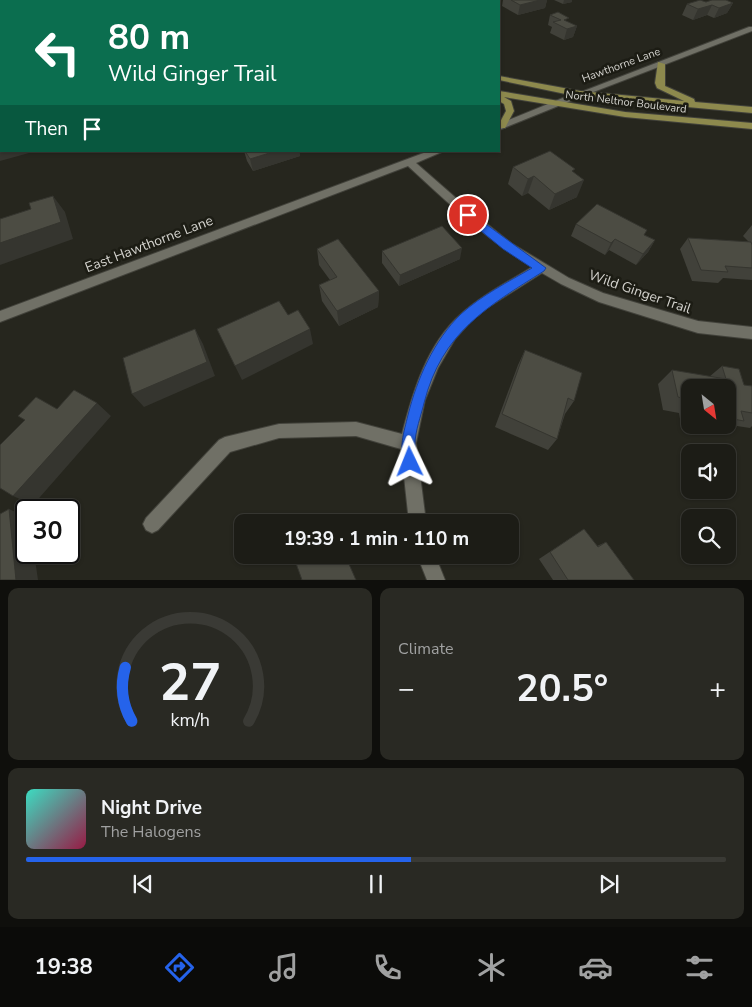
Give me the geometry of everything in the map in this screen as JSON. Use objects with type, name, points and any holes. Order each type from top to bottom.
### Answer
[{"type":"main road","points":[[661,64],[659,83],[661,88],[707,107]]},
{"type":"main road","name":"North Neltnor Boulevard","points":[[500,78],[580,94],[752,110]]},
{"type":"main road","name":"North Neltnor Boulevard","points":[[500,95],[657,118],[752,126]]},
{"type":"main road","points":[[500,96],[508,103],[510,111],[500,126]]},
{"type":"street","name":"Hawthorne Lane","points":[[500,126],[752,29]]},
{"type":"street","points":[[410,163],[437,152]]},
{"type":"street","name":"East Hawthorne Lane","points":[[0,316],[309,199],[410,163]]},
{"type":"street","name":"Wild Ginger Trail","points":[[410,163],[475,221],[507,246],[540,268],[599,296],[638,310],[698,327],[752,333]]},
{"type":"street","points":[[417,514],[408,443],[418,400],[432,365],[450,335],[465,318],[482,304],[540,268]]},
{"type":"street","points":[[152,524],[225,445],[279,431],[356,429],[408,443]]},
{"type":"street","points":[[430,564],[436,580]]},
{"type":"building","points":[[511,0],[540,0],[520,5]]},
{"type":"building","points":[[700,0],[706,2],[726,0],[733,3],[719,8],[712,5],[698,9],[687,4]]},
{"type":"building","points":[[558,12],[569,18],[564,20],[577,26],[567,29],[553,22],[561,20],[550,15]]},
{"type":"building","points":[[550,151],[575,169],[572,171],[584,180],[555,194],[534,176],[528,179],[513,167]]},
{"type":"building","points":[[246,152],[273,152],[250,159]]},
{"type":"building","points":[[53,196],[61,222],[0,243],[0,219],[31,209],[29,203]]},
{"type":"building","points":[[597,204],[647,230],[644,235],[655,240],[643,254],[615,239],[611,243],[576,224]]},
{"type":"building","points":[[442,226],[462,248],[400,275],[382,251]]},
{"type":"building","points":[[688,238],[751,242],[752,268],[725,266],[728,272],[701,270]]},
{"type":"building","points":[[338,239],[379,291],[337,311],[319,285],[337,277],[317,249]]},
{"type":"building","points":[[279,301],[288,315],[298,310],[310,329],[235,366],[217,329]]},
{"type":"building","points":[[195,329],[207,362],[132,394],[123,358]]},
{"type":"building","points":[[525,350],[582,373],[574,401],[568,398],[557,439],[502,414]]},
{"type":"building","points":[[722,366],[739,369],[744,385],[752,386],[752,413],[741,411],[744,421],[736,420],[736,379],[726,379]]},
{"type":"building","points":[[672,370],[726,379],[681,379],[681,398],[678,397]]},
{"type":"building","points":[[74,390],[97,403],[13,496],[0,488],[0,445],[25,420],[18,416],[36,397],[57,409]]},
{"type":"building","points":[[9,509],[16,580],[0,580],[0,514]]},
{"type":"building","points":[[584,529],[598,547],[606,542],[634,580],[568,580],[550,552]]},
{"type":"building","points":[[296,564],[349,564],[356,580],[302,580]]},
{"type":"route","points":[[410,462],[408,443],[418,400],[432,365],[450,335],[465,318],[482,304],[540,268],[507,246],[468,215]]}]
